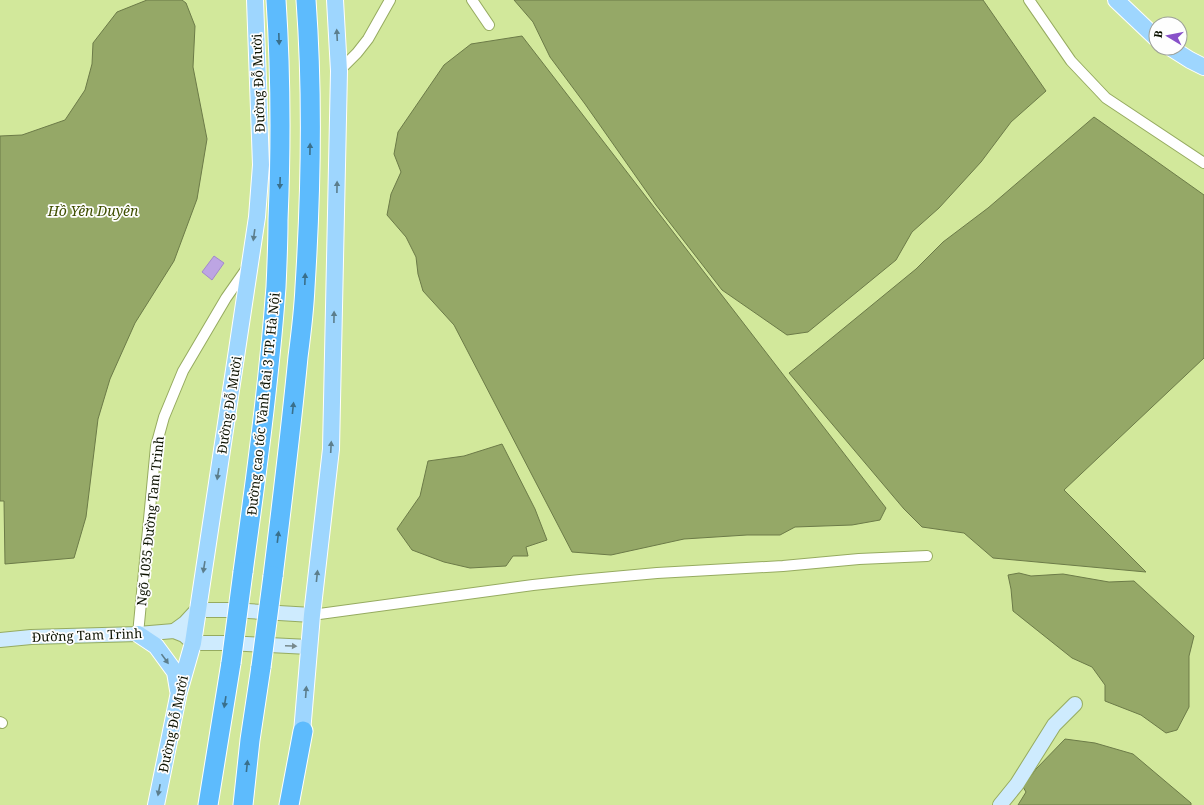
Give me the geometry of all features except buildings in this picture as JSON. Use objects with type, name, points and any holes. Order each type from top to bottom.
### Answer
[{"type":"highway","name":"Đường cao tốc Vành đai 3 TP. Hà Nội","points":[[208,805],[231,663],[262,432],[276,286],[281,166],[281,107],[276,0]]},
{"type":"highway","points":[[243,805],[250,740],[291,435],[305,288],[310,166],[310,102],[306,0]]},
{"type":"highway","points":[[289,805],[303,731]]},
{"type":"main road","name":"Đường Đỗ Mười","points":[[156,805],[179,692],[193,643],[257,217],[261,165],[255,0]]},
{"type":"main road","points":[[295,805],[303,731],[312,615],[331,449],[339,71],[335,0]]},
{"type":"main road","points":[[1116,0],[1148,30]]},
{"type":"main road","points":[[1184,56],[1204,67]]},
{"type":"main road","points":[[174,631],[185,623],[197,610],[231,610],[312,615]]},
{"type":"main road","points":[[174,631],[184,635],[193,643],[309,647]]},
{"type":"main road","name":"Đường Tam Trinh","points":[[0,640],[31,637],[138,634],[174,631]]},
{"type":"main road","points":[[138,634],[156,646],[175,672],[179,692]]},
{"type":"main road","points":[[1000,805],[1017,784],[1054,725],[1075,704]]},
{"type":"street","points":[[339,71],[357,53],[368,39],[390,0]]},
{"type":"street","points":[[472,0],[489,25]]},
{"type":"street","points":[[1030,0],[1071,61],[1106,98],[1204,162]]},
{"type":"street","name":"Ngõ 1035 Đường Tam Trinh","points":[[138,634],[156,446],[164,417],[183,371],[226,298],[250,264]]},
{"type":"street","points":[[312,615],[580,580],[657,573],[783,566],[859,559],[927,556]]},
{"type":"water","name":"Hồ Yên Duyên","points":[[147,0],[182,0],[186,3],[195,26],[193,67],[207,139],[197,199],[174,261],[135,323],[110,379],[98,419],[86,517],[74,558],[5,564],[4,501],[0,501],[0,136],[22,135],[65,120],[85,90],[92,64],[93,43],[117,12]]},
{"type":"water","points":[[514,0],[983,0],[1046,91],[1011,122],[981,162],[939,208],[912,232],[896,260],[808,332],[787,335],[722,290],[656,205],[550,57],[533,22]]},
{"type":"water","points":[[522,36],[886,508],[880,520],[852,525],[795,527],[780,535],[747,535],[684,539],[611,555],[572,552],[454,325],[423,291],[418,274],[416,257],[406,237],[387,215],[391,194],[401,172],[394,154],[398,132],[444,65],[471,44]]},
{"type":"water","points":[[1094,117],[1204,195],[1204,358],[1064,490],[1146,572],[993,558],[964,533],[922,527],[904,509],[789,373],[916,269],[943,242],[988,208]]},
{"type":"water","points":[[502,444],[535,509],[547,540],[526,547],[528,556],[513,556],[506,566],[470,568],[444,562],[412,550],[397,529],[420,496],[428,461],[464,456]]},
{"type":"water","points":[[1019,573],[1031,576],[1063,574],[1109,582],[1134,581],[1194,636],[1189,656],[1189,707],[1177,730],[1166,733],[1141,715],[1105,701],[1105,685],[1092,667],[1072,658],[1013,611],[1008,575]]},
{"type":"water","points":[[1065,739],[1095,743],[1133,754],[1191,803],[1191,805],[1018,805],[1026,792],[1023,787],[1036,769]]}]
